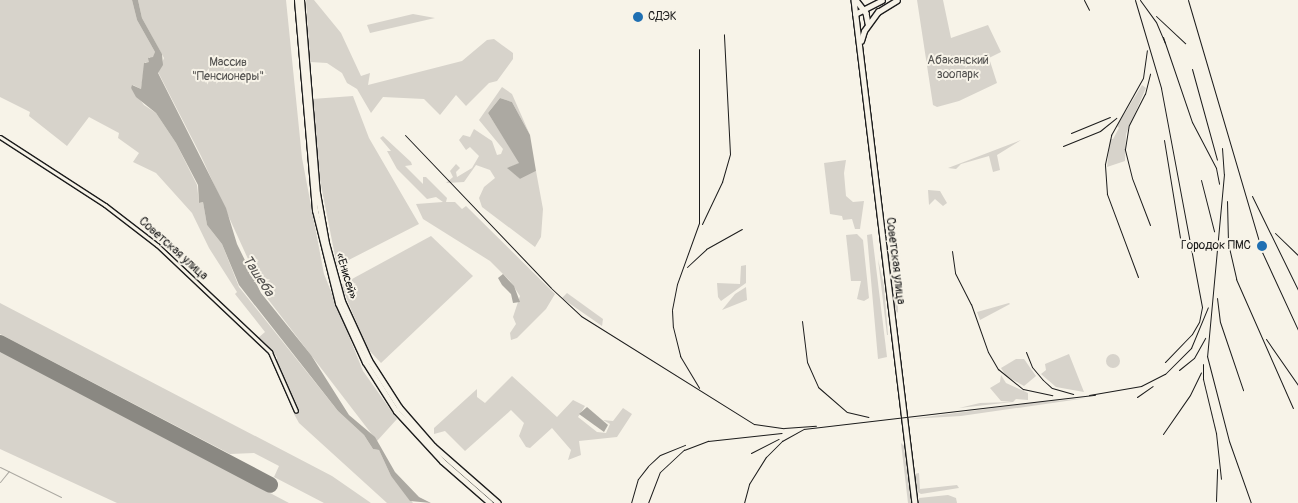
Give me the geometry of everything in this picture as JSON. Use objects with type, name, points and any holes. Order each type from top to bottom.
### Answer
[{"type":"highway","name":"«Енисей»","points":[[297,0],[315,210],[338,303],[365,362],[396,411],[442,461],[490,503]]},
{"type":"highway","name":"«Енисей»","points":[[301,0],[317,193],[326,243],[342,301],[370,360],[400,407],[433,446],[498,503]]},
{"type":"main road","points":[[856,21],[860,26],[867,24],[886,5],[898,0]]},
{"type":"main road","points":[[856,1],[868,16],[861,38],[861,55]]},
{"type":"main road","points":[[856,1],[879,1]]},
{"type":"main road","points":[[855,14],[856,1]]},
{"type":"main road","points":[[855,14],[862,8],[879,1]]},
{"type":"main road","name":"Советская улица","points":[[855,14],[915,503]]},
{"type":"street","name":"Советская улица","points":[[0,138],[105,205],[158,245],[270,352],[296,411]]},
{"type":"green space","points":[[0,0],[132,0],[137,20],[155,52],[154,60],[149,57],[149,62],[145,62],[141,89],[133,85],[131,88],[144,105],[156,113],[176,143],[197,185],[199,203],[203,202],[207,225],[222,244],[239,287],[338,411],[364,435],[373,449],[379,450],[391,476],[413,503],[387,503],[299,423],[294,414],[298,410],[277,365],[277,357],[258,338],[265,332],[235,294],[237,292],[209,248],[192,213],[156,173],[133,162],[139,153],[118,138],[119,133],[89,117],[67,146],[29,116],[30,112],[0,97]]},
{"type":"green space","name":"Массив \"Пенсионеры\"","points":[[138,0],[286,0],[302,158],[324,274],[363,371],[397,419],[377,441],[264,294],[201,156],[158,72],[164,58],[142,18]]},
{"type":"green space","points":[[306,0],[314,0],[341,33],[361,76],[370,73],[368,85],[462,61],[487,40],[494,39],[513,53],[513,59],[497,81],[489,83],[466,106],[456,95],[440,115],[424,99],[383,97],[371,113],[357,89],[347,83],[342,73],[327,63],[310,62]]},
{"type":"green space","name":"Абаканский зоопарк","points":[[917,0],[943,0],[951,38],[988,25],[1001,52],[989,58],[997,83],[959,101],[937,107],[933,105]]},
{"type":"green space","points":[[413,14],[435,18],[370,33],[367,25]]},
{"type":"green space","points":[[1142,85],[1146,88],[1126,134],[1125,161],[1107,167],[1110,139],[1113,139],[1119,128],[1117,126]]},
{"type":"green space","points":[[502,87],[512,94],[530,135],[512,102],[500,98],[488,113],[520,163],[508,168],[520,179],[536,171],[543,209],[541,237],[535,247],[482,207],[479,198],[484,187],[495,178],[490,170],[476,165],[464,182],[446,183],[453,177],[450,171],[456,164],[460,168],[456,172],[457,177],[472,168],[479,156],[470,147],[466,150],[459,140],[463,135],[470,137],[474,129],[492,141],[497,155],[501,154],[503,149],[479,120]]},
{"type":"green space","points":[[353,96],[369,138],[419,224],[337,266],[319,175],[312,99]]},
{"type":"green space","points":[[383,136],[411,162],[412,165],[405,166],[423,184],[423,177],[426,177],[447,198],[446,202],[455,202],[462,209],[466,206],[555,294],[546,309],[517,338],[511,340],[510,333],[516,324],[513,317],[520,296],[510,281],[490,261],[423,219],[416,204],[443,202],[436,197],[427,199],[397,169],[387,151],[391,151],[380,138]]},
{"type":"green space","points":[[1021,140],[997,155],[1000,170],[993,172],[989,156],[961,164],[956,169],[948,168]]},
{"type":"green space","points":[[846,160],[844,173],[846,196],[853,202],[864,201],[860,229],[855,229],[852,219],[843,220],[842,216],[830,214],[824,163]]},
{"type":"green space","points":[[928,190],[940,191],[947,203],[943,206],[935,199],[929,205]]},
{"type":"green space","points":[[857,234],[863,240],[869,298],[864,301],[857,299],[861,281],[851,281],[846,235]]},
{"type":"green space","points":[[872,234],[887,357],[878,359],[867,235]]},
{"type":"green space","points":[[431,236],[473,276],[381,363],[367,348],[341,285]]},
{"type":"green space","points":[[892,254],[898,313],[895,310],[888,255]]},
{"type":"green space","points":[[878,259],[884,286],[888,335],[887,335]]},
{"type":"green space","points":[[746,265],[746,283],[721,301],[718,297],[717,283],[740,284],[741,266]]},
{"type":"green space","points":[[746,287],[747,300],[722,310],[735,294]]},
{"type":"green space","points":[[567,293],[603,319],[602,326],[562,298]]},
{"type":"green space","points":[[0,303],[332,476],[371,503],[324,503],[274,477],[279,466],[254,453],[230,454],[0,334]]},
{"type":"green space","points":[[1010,304],[980,320],[977,312]]},
{"type":"green space","points":[[0,351],[289,503],[117,503],[0,449]]},
{"type":"green space","points":[[1069,354],[1084,392],[1056,387],[1041,374],[1046,370],[1045,364]]},
{"type":"green space","points":[[1110,354],[1116,354],[1120,361],[1116,368],[1110,368],[1106,364],[1106,358]]},
{"type":"green space","points":[[1016,359],[1024,359],[1036,376],[1024,386],[1006,376],[1001,368]]},
{"type":"green space","points":[[1001,375],[1006,383],[1028,393],[1028,400],[1016,399],[1013,402],[959,408],[980,403],[1012,402],[1001,401],[990,388],[1000,382]]},
{"type":"green space","points":[[512,376],[557,417],[573,400],[585,406],[578,417],[597,432],[606,433],[610,424],[603,420],[613,421],[623,408],[632,414],[617,437],[579,441],[581,455],[568,460],[571,450],[552,428],[530,448],[526,447],[519,436],[524,423],[511,410],[465,451],[445,431],[434,434],[434,428],[477,389],[477,397],[485,403]]},
{"type":"green space","points":[[1087,398],[961,416],[910,419],[1031,403]]},
{"type":"green space","points":[[901,443],[904,446],[911,503],[908,503]]},
{"type":"green space","points":[[919,473],[920,489],[957,485],[959,488],[921,494],[916,491],[914,474]]},
{"type":"green space","points":[[948,495],[956,498],[957,503],[917,503],[919,498]]},
{"type":"shaded area","name":"Ташеба","points":[[132,0],[138,0],[142,18],[162,54],[163,65],[158,73],[226,208],[237,244],[261,293],[311,355],[349,415],[375,437],[395,472],[419,497],[431,503],[410,501],[391,476],[379,450],[373,449],[364,435],[338,411],[239,285],[222,244],[207,225],[203,202],[199,203],[198,185],[176,143],[156,113],[136,97],[131,88],[132,85],[141,89],[144,63],[149,62],[148,58],[153,57],[155,52],[137,20]]},
{"type":"shaded area","points":[[500,98],[512,102],[530,135],[536,171],[520,179],[507,168],[519,163],[488,113]]},
{"type":"shaded area","points":[[503,274],[514,286],[520,302],[513,303],[511,294],[502,285],[498,278]]},
{"type":"shaded area","points":[[587,407],[608,425],[604,432],[579,414]]},
{"type":"waterway","points":[[0,467],[61,497]]},
{"type":"waterway","points":[[0,482],[9,471]]},
{"type":"runway","points":[[0,343],[270,485]]},
{"type":"railway","points":[[1084,0],[1089,10]]},
{"type":"railway","points":[[1135,0],[1161,88],[1202,307],[1199,322],[1192,334],[1165,362]]},
{"type":"railway","points":[[1140,0],[1156,22],[1165,43]]},
{"type":"railway","points":[[1188,0],[1262,252],[1298,330]]},
{"type":"railway","points":[[1156,16],[1185,43]]},
{"type":"railway","points":[[702,224],[722,182],[730,154],[724,34]]},
{"type":"railway","points":[[1163,37],[1192,122],[1216,168],[1219,184]]},
{"type":"railway","points":[[699,49],[699,223],[677,284],[672,310],[673,327],[680,356],[699,388]]},
{"type":"railway","points":[[1138,277],[1107,194],[1105,164],[1111,135],[1143,78],[1147,50]]},
{"type":"railway","points":[[1192,69],[1217,160]]},
{"type":"railway","points":[[1150,74],[1145,94],[1129,125],[1125,149],[1132,178],[1150,225]]},
{"type":"railway","points":[[1071,133],[1110,117]]},
{"type":"railway","points":[[1063,146],[1100,131],[1116,118]]},
{"type":"railway","points":[[405,135],[551,288],[581,316],[754,424],[784,428],[816,426]]},
{"type":"railway","points":[[1164,140],[1180,238]]},
{"type":"railway","points":[[1222,148],[1224,174],[1207,356],[1229,441],[1251,503]]},
{"type":"railway","points":[[1201,180],[1214,231]]},
{"type":"railway","points":[[1252,196],[1298,290]]},
{"type":"railway","points":[[1227,201],[1228,243],[1236,279],[1293,408]]},
{"type":"railway","points":[[687,267],[706,249],[742,229]]},
{"type":"railway","points":[[1275,233],[1298,255]]},
{"type":"railway","points":[[952,251],[955,273],[971,304],[988,352],[998,369],[1023,389],[1052,395]]},
{"type":"railway","points":[[1217,298],[1220,322],[1243,390]]},
{"type":"railway","points":[[1089,395],[1141,386],[1165,374],[1191,348],[1208,307]]},
{"type":"railway","points":[[802,321],[807,362],[818,387],[847,412],[868,417]]},
{"type":"railway","points":[[1179,370],[1194,358],[1205,338]]},
{"type":"railway","points":[[1266,339],[1298,385]]},
{"type":"railway","points":[[1026,352],[1032,367],[1043,380],[1052,388],[1073,394]]},
{"type":"railway","points":[[1203,364],[1203,379],[1216,433],[1221,479]]},
{"type":"railway","points":[[1163,434],[1190,395],[1201,372]]},
{"type":"railway","points":[[1137,397],[1153,386]]},
{"type":"railway","points":[[744,503],[749,484],[766,457],[782,441],[804,429],[1095,395]]},
{"type":"railway","points":[[648,503],[660,472],[684,450],[708,441],[782,433]]},
{"type":"railway","points":[[751,453],[779,439]]},
{"type":"railway","points":[[631,503],[638,479],[648,466],[660,455],[685,445]]},
{"type":"railway","points":[[1216,501],[1217,469]]},
{"type":"place","name":"СДЭК","points":[[638,17]]},
{"type":"place","name":"Городок ПМС","points":[[1262,246]]}]
